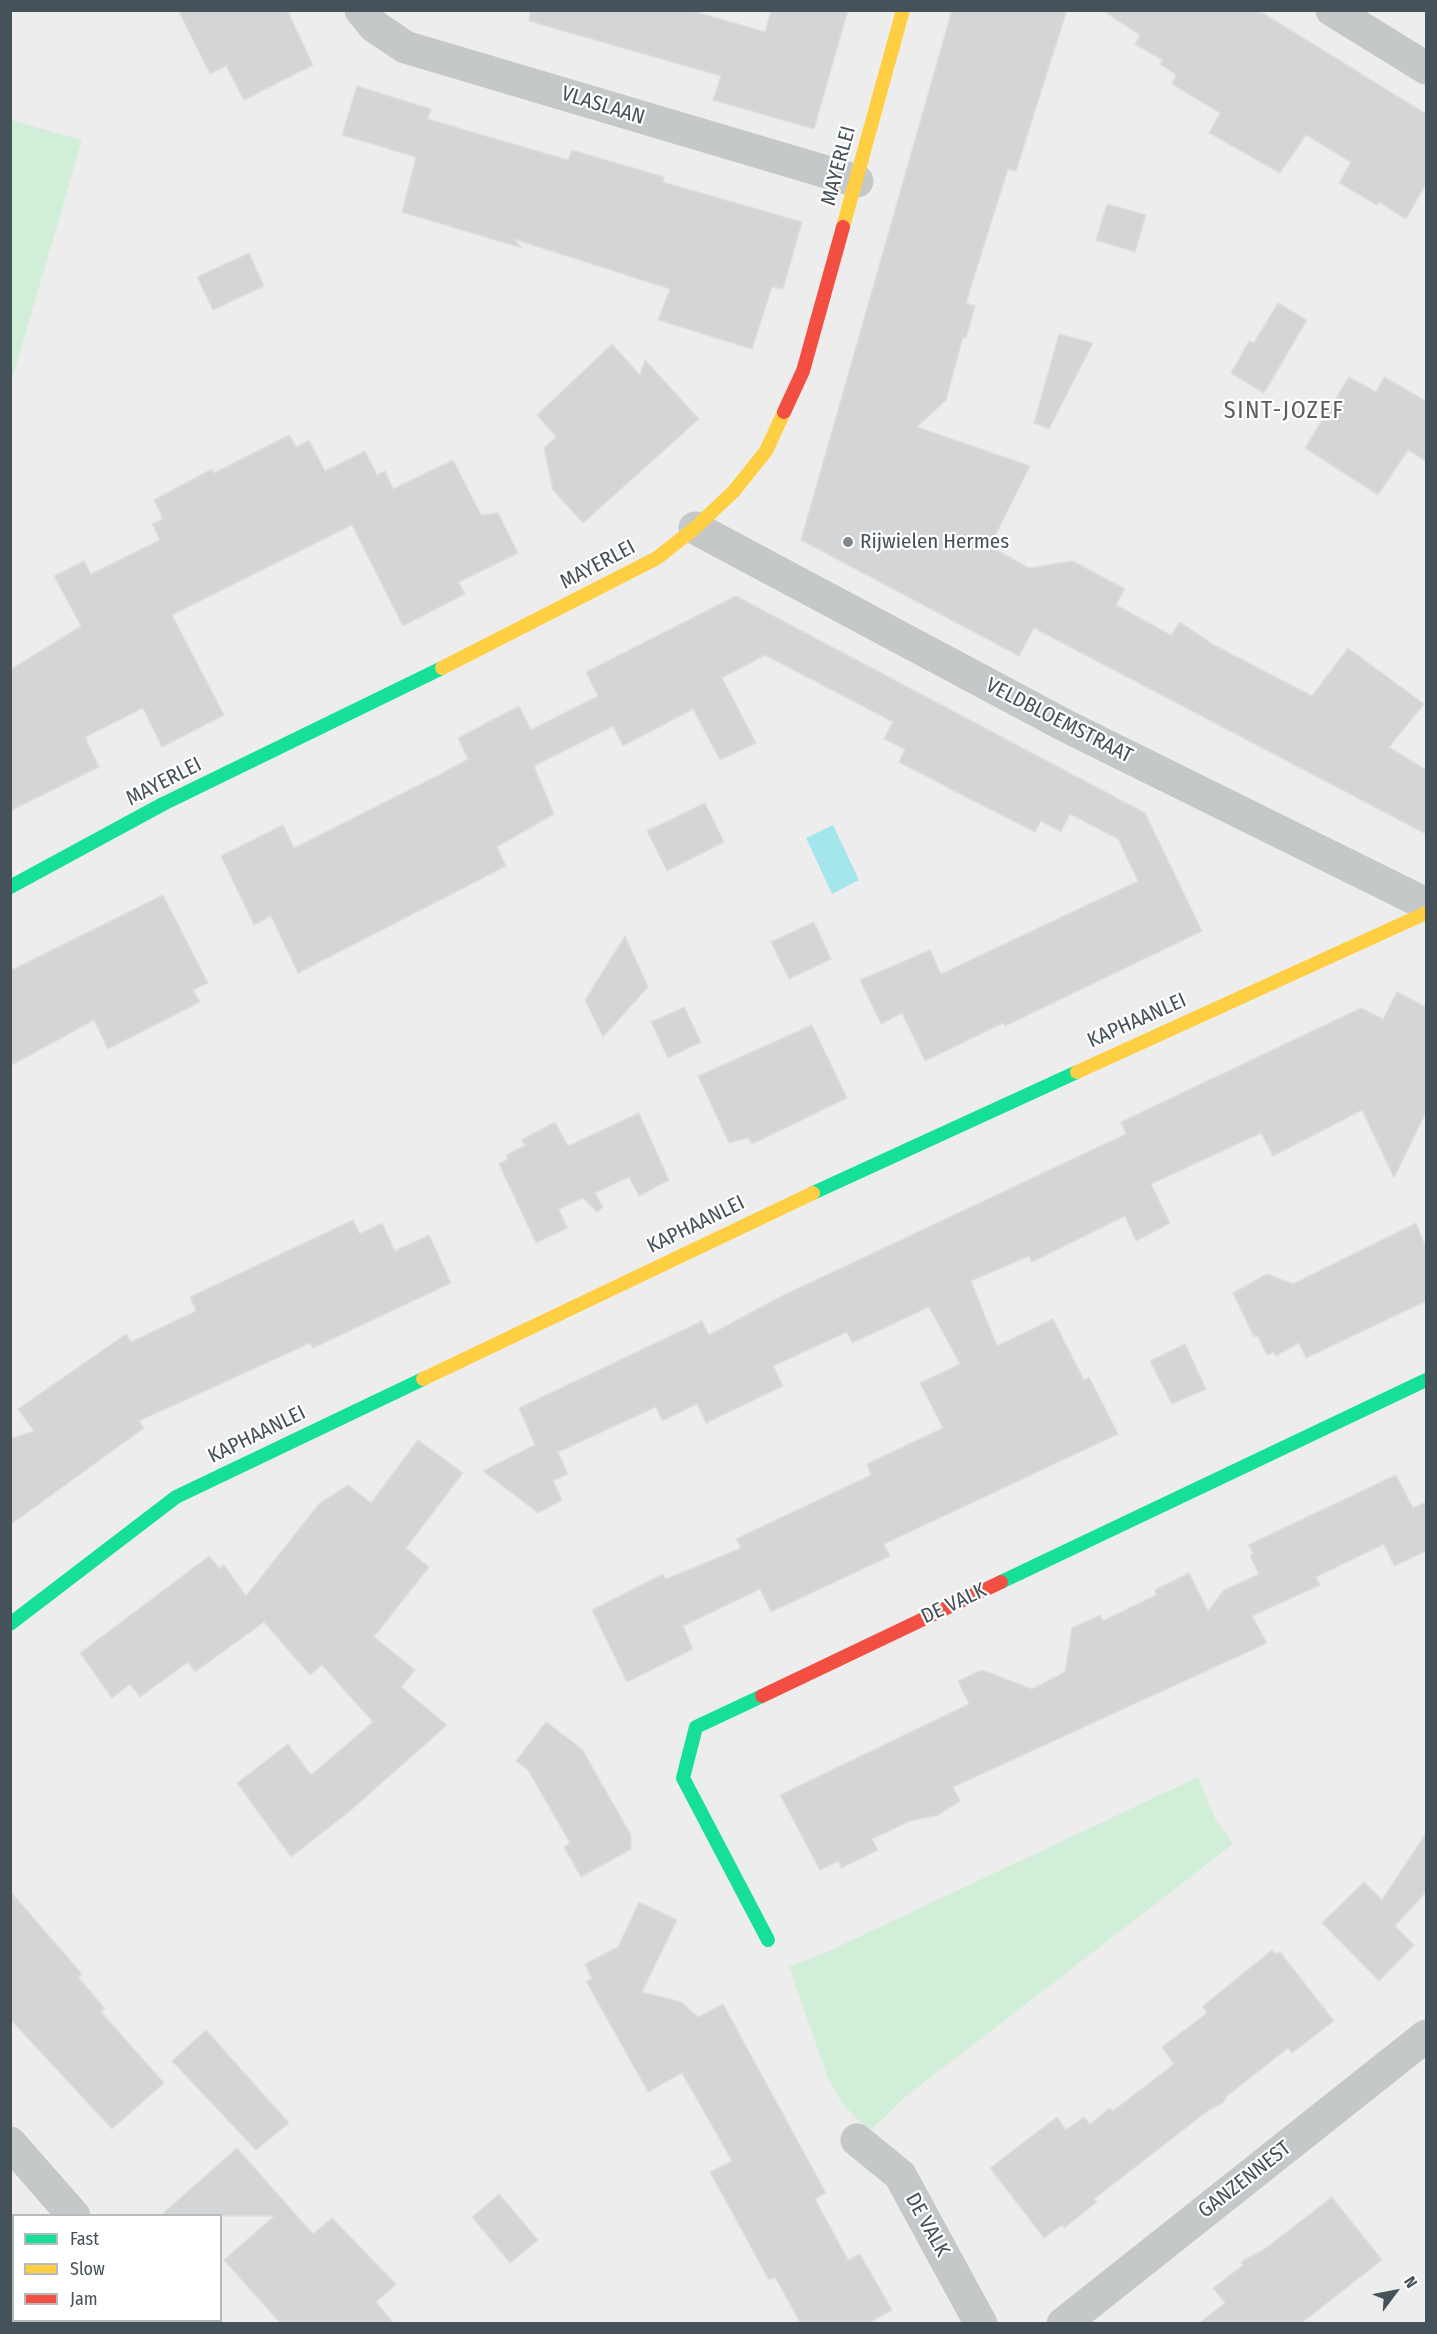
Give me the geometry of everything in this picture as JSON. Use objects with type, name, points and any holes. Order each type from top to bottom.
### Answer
[{"type":"street","name":"VLASLAAN","points":[[361,10],[374,26],[405,47],[857,181]]},
{"type":"street","name":"MAYERLEI","points":[[10,887],[163,804],[526,627],[657,558],[695,528],[734,491],[766,451],[803,371],[903,10]]},
{"type":"street","points":[[1332,10],[1426,68]]},
{"type":"street","name":"VELDBLOEMSTRAAT","points":[[695,528],[1066,726],[1426,904]]},
{"type":"street","name":"KAPHAANLEI","points":[[10,1624],[176,1497],[817,1191],[1426,913]]},
{"type":"street","name":"DE VALK","points":[[768,1940],[682,1778],[696,1726],[1426,1380]]},
{"type":"street","name":"GANZENNEST","points":[[1063,2324],[1426,2036]]},
{"type":"street","name":"DE VALK","points":[[857,2140],[900,2175],[981,2324]]},
{"type":"street","points":[[10,2143],[72,2214]]},
{"type":"green space","points":[[10,120],[82,140],[11,383]]},
{"type":"green space","points":[[1198,1777],[1215,1818],[1233,1844],[904,2098],[872,2129],[865,2127],[843,2104],[829,2081],[789,1967],[827,1952]]},
{"type":"green space","points":[[10,2255],[12,2256],[12,2322],[70,2323],[11,2323]]},
{"type":"water","points":[[833,825],[859,880],[832,894],[806,838]]},
{"type":"building","points":[[178,10],[287,10],[313,65],[244,100],[226,66],[210,74]]},
{"type":"building","points":[[530,10],[690,10],[765,32],[771,10],[848,10],[814,129],[713,100],[721,76],[529,21]]},
{"type":"building","points":[[952,10],[1067,10],[1016,171],[1008,169],[966,303],[975,306],[966,338],[963,337],[946,400],[917,427],[1030,466],[990,546],[1029,568],[1073,561],[1125,589],[1116,605],[1171,635],[1180,622],[1214,645],[1312,696],[1348,648],[1424,704],[1389,747],[1426,770],[1426,834],[1034,628],[1019,656],[801,540]]},
{"type":"building","points":[[1102,10],[1258,10],[1426,114],[1426,184],[1406,219],[1379,202],[1377,205],[1339,183],[1351,162],[1306,135],[1280,173],[1209,133],[1220,113],[1172,84],[1176,75],[1160,64],[1163,60],[1135,44],[1140,35]]},
{"type":"building","points":[[357,86],[431,109],[428,119],[568,160],[572,150],[664,177],[663,182],[802,222],[783,289],[772,287],[752,349],[658,320],[670,289],[514,239],[522,248],[402,212],[416,157],[342,135]]},
{"type":"building","points":[[1107,204],[1146,215],[1135,252],[1096,240]]},
{"type":"building","points":[[249,253],[264,286],[213,310],[197,277]]},
{"type":"building","points":[[1278,303],[1307,320],[1264,393],[1231,373],[1249,341],[1254,343]]},
{"type":"building","points":[[1059,334],[1093,343],[1049,429],[1034,423]]},
{"type":"building","points":[[612,344],[640,375],[645,360],[699,419],[583,523],[553,490],[544,448],[556,437],[537,415]]},
{"type":"building","points":[[1349,377],[1376,392],[1384,377],[1426,401],[1426,461],[1408,450],[1378,495],[1305,448]]},
{"type":"building","points":[[289,435],[296,447],[309,440],[325,471],[365,451],[377,475],[385,471],[393,489],[453,460],[481,515],[498,513],[518,553],[459,582],[465,594],[403,626],[352,525],[172,615],[224,715],[162,747],[143,708],[85,737],[99,767],[10,811],[10,670],[81,626],[54,576],[84,561],[91,574],[160,540],[152,524],[163,519],[154,500],[212,469],[214,473]]},
{"type":"building","points":[[736,596],[1145,813],[1202,931],[1005,1026],[1003,1023],[925,1061],[902,1013],[881,1024],[860,980],[930,950],[941,974],[1138,881],[1118,839],[1070,814],[1061,832],[1041,821],[1035,832],[966,797],[899,762],[905,749],[884,739],[893,722],[765,655],[722,678],[756,743],[720,760],[693,709],[623,746],[613,726],[534,766],[554,814],[497,847],[506,866],[298,973],[271,916],[254,925],[221,856],[283,825],[294,848],[468,759],[458,738],[519,706],[531,730],[598,696],[586,672]]},
{"type":"building","points":[[705,803],[724,842],[667,871],[647,831]]},
{"type":"building","points":[[163,895],[208,983],[193,990],[200,1002],[108,1049],[94,1020],[10,1066],[10,971]]},
{"type":"building","points":[[814,922],[831,959],[789,979],[771,942]]},
{"type":"building","points":[[625,936],[648,987],[603,1037],[585,1000]]},
{"type":"building","points":[[1397,992],[1426,1007],[1426,1112],[1394,1178],[1362,1110],[1273,1156],[1261,1133],[1151,1184],[1170,1223],[1136,1241],[1125,1216],[1032,1262],[1029,1256],[971,1281],[997,1346],[1053,1319],[1084,1380],[1089,1377],[1118,1434],[884,1544],[890,1556],[771,1612],[760,1589],[683,1626],[693,1649],[627,1682],[592,1610],[663,1574],[666,1579],[741,1548],[736,1539],[871,1475],[867,1464],[943,1428],[920,1383],[960,1364],[929,1307],[852,1343],[847,1332],[773,1366],[783,1386],[706,1423],[697,1404],[662,1421],[656,1407],[558,1452],[568,1474],[553,1481],[562,1500],[538,1513],[483,1471],[535,1445],[519,1408],[702,1321],[709,1335],[782,1296],[1126,1134],[1121,1122],[1361,1008],[1383,1019]]},
{"type":"building","points":[[684,1007],[701,1042],[668,1058],[651,1022]]},
{"type":"building","points":[[812,1025],[847,1098],[752,1144],[748,1138],[729,1143],[698,1076]]},
{"type":"building","points":[[639,1113],[669,1180],[639,1196],[629,1177],[595,1193],[603,1207],[597,1212],[583,1198],[559,1209],[567,1228],[536,1243],[499,1164],[508,1159],[506,1155],[526,1145],[521,1140],[555,1122],[568,1146]]},
{"type":"building","points":[[353,1220],[360,1234],[382,1223],[395,1251],[429,1235],[451,1283],[313,1348],[310,1343],[139,1421],[144,1428],[10,1525],[10,1439],[34,1431],[18,1409],[126,1334],[131,1342],[196,1311],[190,1297]]},
{"type":"building","points":[[1416,1223],[1426,1247],[1426,1301],[1306,1358],[1299,1343],[1276,1356],[1274,1352],[1267,1355],[1257,1335],[1254,1337],[1233,1293],[1267,1274],[1293,1284]]},
{"type":"building","points":[[1185,1344],[1206,1389],[1172,1404],[1150,1361]]},
{"type":"building","points":[[418,1440],[463,1473],[406,1548],[429,1567],[374,1637],[415,1670],[401,1687],[447,1725],[350,1811],[291,1857],[237,1783],[288,1744],[311,1775],[373,1722],[322,1665],[310,1675],[264,1622],[195,1672],[188,1662],[140,1697],[130,1684],[112,1698],[80,1653],[209,1556],[220,1569],[224,1565],[246,1596],[319,1504],[348,1485],[371,1503]]},
{"type":"building","points":[[1396,1475],[1413,1508],[1426,1502],[1426,1551],[1394,1566],[1384,1544],[1316,1577],[1320,1585],[1252,1616],[1267,1643],[953,1787],[960,1801],[938,1815],[910,1821],[872,1839],[878,1850],[841,1868],[838,1861],[820,1870],[780,1795],[969,1704],[958,1681],[982,1670],[1032,1689],[1065,1672],[1072,1628],[1100,1615],[1103,1621],[1156,1595],[1155,1590],[1189,1573],[1208,1611],[1224,1590],[1259,1574],[1250,1556],[1253,1553],[1248,1545]]},
{"type":"building","points":[[546,1722],[582,1749],[631,1835],[631,1849],[581,1877],[564,1847],[570,1843],[528,1770],[516,1761]]},
{"type":"building","points":[[1426,1833],[1426,1892],[1395,1926],[1414,1945],[1379,1981],[1322,1923],[1364,1882],[1382,1900]]},
{"type":"building","points":[[10,1891],[82,1974],[78,1977],[105,2009],[101,2012],[164,2083],[112,2129],[10,2019]]},
{"type":"building","points":[[639,1902],[677,1920],[642,1992],[681,2002],[698,2017],[723,2004],[826,2193],[815,2199],[848,2260],[860,2254],[892,2310],[867,2324],[801,2324],[775,2277],[769,2280],[710,2172],[732,2161],[682,2073],[648,2092],[586,1981],[592,1979],[585,1964],[618,1947]]},
{"type":"building","points":[[1272,1950],[1276,1954],[1280,1952],[1334,2021],[1292,2053],[1288,2048],[1227,2096],[1223,2103],[1209,2110],[1094,2199],[1097,2202],[1064,2228],[1062,2225],[1044,2238],[990,2168],[1057,2117],[1066,2130],[1084,2117],[1090,2124],[1110,2108],[1113,2111],[1174,2064],[1162,2047],[1207,2013],[1203,2006]]},
{"type":"building","points":[[206,2030],[289,2123],[256,2150],[172,2061]]},
{"type":"building","points":[[237,2148],[313,2234],[332,2218],[396,2284],[376,2302],[394,2324],[281,2324],[224,2260],[274,2216],[162,2214]]},
{"type":"building","points":[[499,2194],[538,2240],[510,2263],[472,2217]]},
{"type":"building","points":[[1332,2197],[1382,2260],[1300,2324],[1198,2324],[1225,2303],[1213,2288],[1243,2265],[1241,2262],[1266,2248]]},
{"type":"traffic: fast","points":[[10,887],[163,804],[442,668]]},
{"type":"traffic: fast","points":[[813,1193],[1077,1072]]},
{"type":"traffic: fast","points":[[10,1624],[176,1497],[423,1379]]},
{"type":"traffic: fast","points":[[1001,1582],[1426,1380]]},
{"type":"traffic: fast","points":[[762,1696],[696,1727],[683,1778],[768,1940]]},
{"type":"traffic: slow","points":[[843,227],[903,10]]},
{"type":"traffic: slow","points":[[442,668],[657,558],[695,528],[734,491],[766,451],[784,412]]},
{"type":"traffic: slow","points":[[1077,1072],[1426,913]]},
{"type":"traffic: slow","points":[[423,1379],[813,1193]]},
{"type":"traffic: jam","points":[[784,412],[803,371],[843,227]]},
{"type":"traffic: jam","points":[[762,1696],[1001,1582]]},
{"type":"place","name":"Rijwielen Hermes","points":[[848,542]]},
{"type":"district","name":"SINT-JOZEF","points":[[1284,411]]}]
